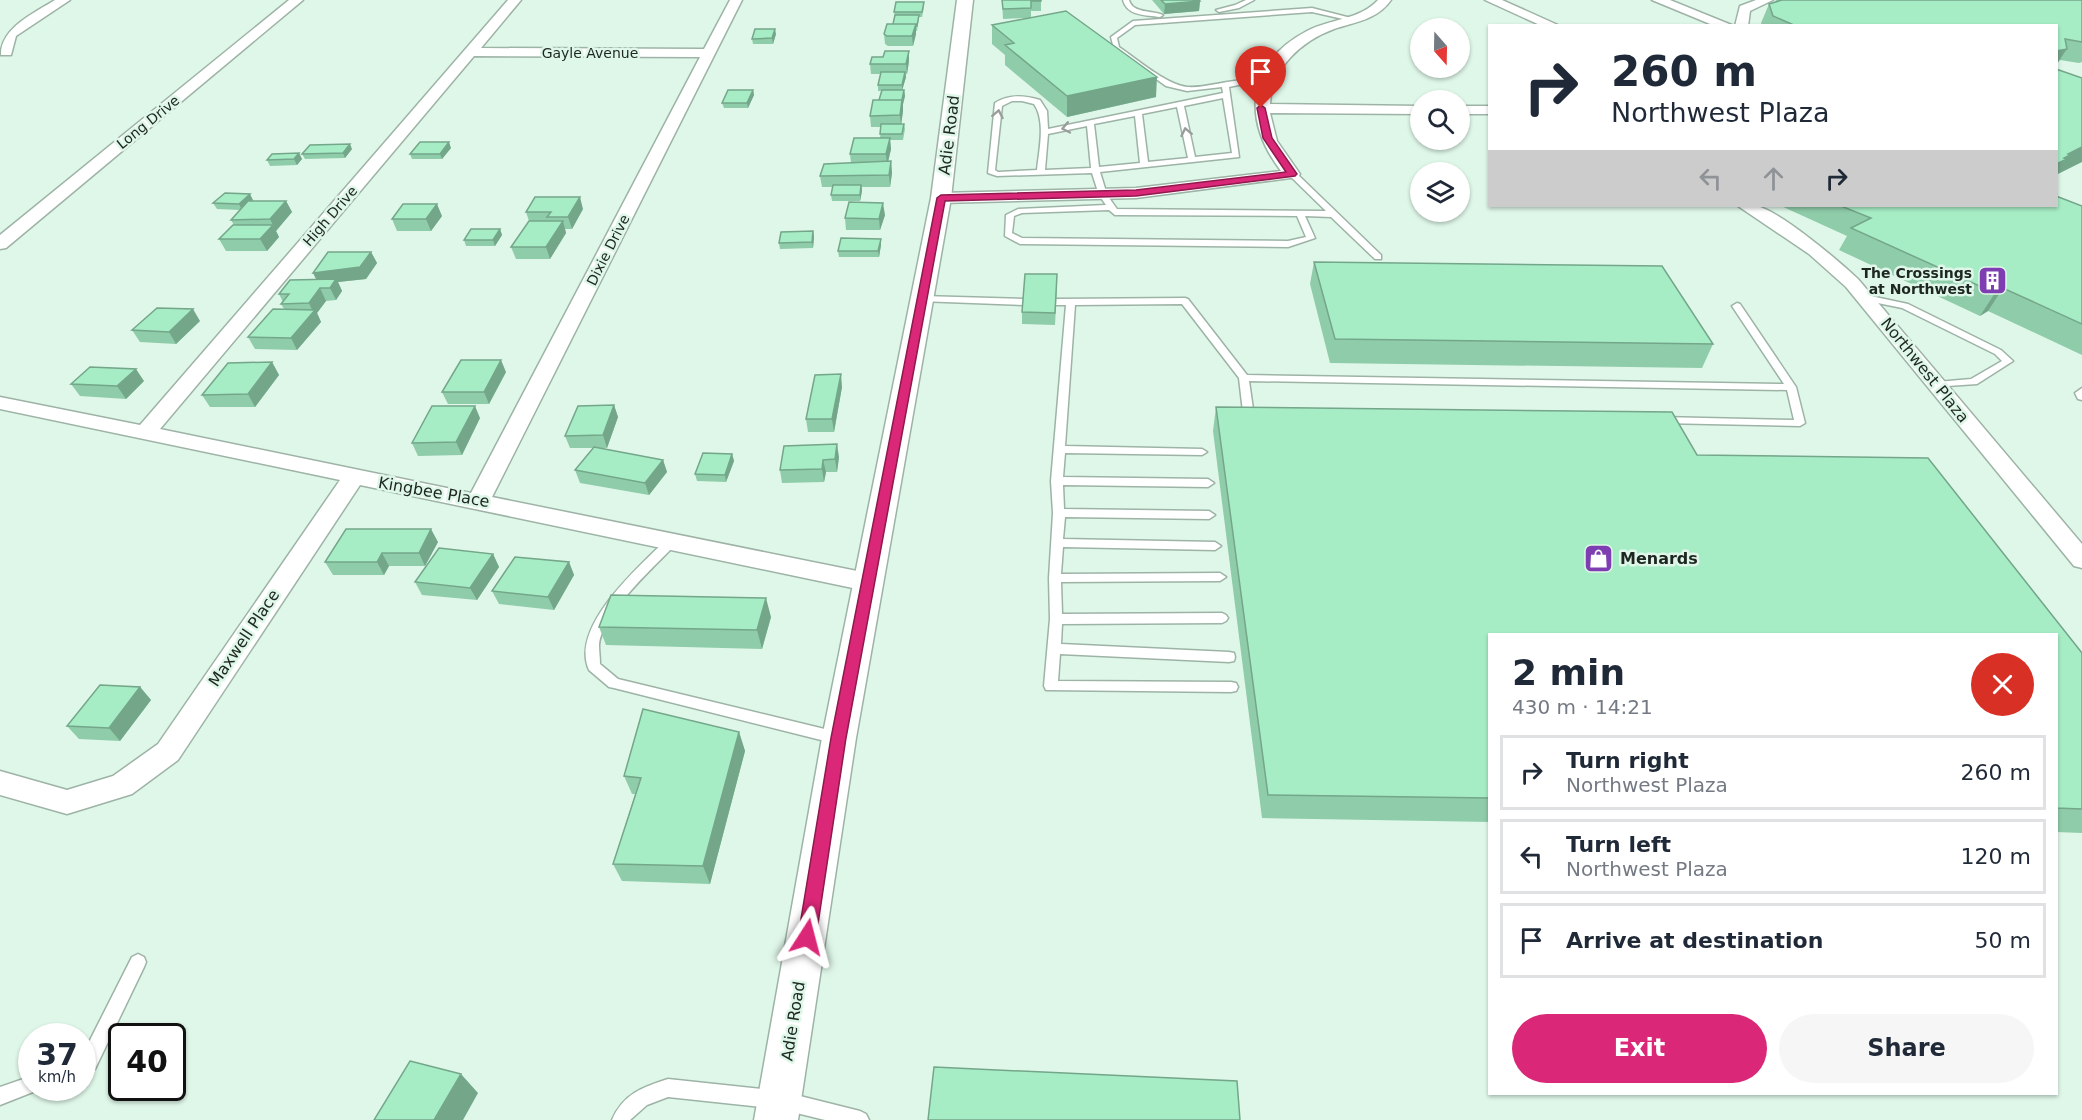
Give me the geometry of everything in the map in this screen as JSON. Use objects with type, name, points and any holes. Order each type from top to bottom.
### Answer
[{"type":"street","points":[[6,52],[7,41],[11,34],[64,0]]},
{"type":"street","name":"Long Drive","points":[[0,244],[297,0]]},
{"type":"street","name":"High Drive","points":[[146,432],[515,0]]},
{"type":"street","name":"Dixie Drive","points":[[479,501],[736,0]]},
{"type":"street","name":"Adie Road","points":[[778,1110],[838,738],[941,198],[965,0]]},
{"type":"street","points":[[941,198],[1106,201],[1165,190],[1292,174],[1268,138],[1261,108],[1265,84],[1281,58],[1299,42],[1325,28],[1374,10],[1385,0]]},
{"type":"street","points":[[1491,0],[1549,24]]},
{"type":"street","points":[[1658,0],[1723,24]]},
{"type":"street","points":[[1741,24],[1744,9],[1767,0]]},
{"type":"street","name":"Gayle Avenue","points":[[470,52],[709,53]]},
{"type":"street","points":[[1261,108],[1410,110]]},
{"type":"street","points":[[1470,110],[1488,111]]},
{"type":"street","name":"Northwest Plaza","points":[[1747,207],[1836,267],[1866,298],[2082,560]]},
{"type":"street","name":"Kingbee Place","points":[[0,403],[146,432],[353,478],[673,540],[867,582]]},
{"type":"street","name":"Maxwell Place","points":[[0,783],[67,802],[122,784],[168,752],[353,478]]},
{"type":"lane","points":[[1126,0],[1134,11],[1143,14],[1171,15],[1229,9],[1251,0]]},
{"type":"lane","points":[[1265,84],[1243,82],[1187,89],[1168,84],[1116,48],[1114,37],[1133,23],[1312,10],[1352,19]]},
{"type":"lane","points":[[1041,173],[1043,111],[1037,102],[1016,98],[1004,101],[998,105],[991,171],[997,174],[1041,173],[1095,170],[1236,155],[1225,85]]},
{"type":"lane","points":[[1044,132],[1226,95]]},
{"type":"lane","points":[[1180,104],[1192,160]]},
{"type":"lane","points":[[1138,113],[1144,165]]},
{"type":"lane","points":[[1090,123],[1095,170],[1106,201],[1115,212],[1332,214]]},
{"type":"lane","points":[[1292,174],[1378,257]]},
{"type":"lane","points":[[1106,201],[1021,211],[1010,215],[1008,234],[1020,241],[1288,244],[1311,238],[1300,214]]},
{"type":"lane","points":[[1866,298],[1905,306],[1998,352],[2008,361],[1973,382],[1938,385]]},
{"type":"lane","points":[[922,299],[1024,302]]},
{"type":"lane","points":[[1056,302],[1185,301],[1244,378],[1248,412],[1271,412]]},
{"type":"lane","points":[[1071,302],[1057,482],[1059,513],[1055,578],[1056,619],[1051,686],[1230,687]]},
{"type":"lane","points":[[1647,420],[1800,423],[1791,387],[1737,306]]},
{"type":"lane","points":[[1244,378],[1791,387]]},
{"type":"lane","points":[[2082,391],[2080,393],[2082,397]]},
{"type":"lane","points":[[1060,449],[1202,452]]},
{"type":"lane","points":[[1057,482],[1208,483]]},
{"type":"lane","points":[[1059,513],[1209,515]]},
{"type":"lane","points":[[673,540],[606,616],[593,643],[594,666],[614,683],[838,738]]},
{"type":"lane","points":[[1057,543],[1215,546]]},
{"type":"lane","points":[[1055,578],[1220,577]]},
{"type":"lane","points":[[1056,619],[1222,618]]},
{"type":"lane","points":[[1053,649],[1229,657]]},
{"type":"lane","points":[[96,1049],[138,962]]},
{"type":"lane","points":[[621,1120],[622,1115],[653,1092],[668,1088],[778,1110],[860,1120]]},
{"type":"lane","points":[[0,1096],[18,1089]]},
{"type":"building","points":[[1002,0],[1041,1],[1031,1],[1031,8],[1003,9]]},
{"type":"building","points":[[1161,0],[1199,0],[1200,1],[1165,4]]},
{"type":"building","points":[[1782,0],[2082,0],[2082,42],[2065,39],[2067,49],[2058,51],[2058,24],[1791,24],[1773,16],[1769,4]]},
{"type":"building","points":[[896,2],[924,2],[922,12],[894,12]]},
{"type":"building","points":[[1066,11],[1157,77],[1067,96],[1005,45],[1014,43],[992,25]]},
{"type":"building","points":[[895,15],[919,15],[917,26],[916,24],[893,24]]},
{"type":"building","points":[[887,24],[916,24],[912,36],[887,36],[884,34]]},
{"type":"building","points":[[755,29],[775,29],[772,38],[752,39]]},
{"type":"building","points":[[885,51],[909,51],[906,64],[870,64],[872,57],[883,57]]},
{"type":"building","points":[[2058,70],[2082,78],[2082,147],[2068,154],[2070,155],[2064,158],[2067,159],[2058,163]]},
{"type":"building","points":[[881,72],[905,72],[902,85],[878,85]]},
{"type":"building","points":[[728,90],[753,90],[747,103],[722,103]]},
{"type":"building","points":[[882,90],[904,90],[902,100],[879,100]]},
{"type":"building","points":[[873,100],[902,100],[900,115],[870,116]]},
{"type":"building","points":[[881,124],[904,124],[902,134],[880,134]]},
{"type":"building","points":[[854,138],[890,138],[886,154],[850,154]]},
{"type":"building","points":[[420,142],[449,142],[440,154],[410,154]]},
{"type":"building","points":[[350,144],[343,153],[302,154],[310,145]]},
{"type":"building","points":[[299,153],[294,159],[267,160],[272,154]]},
{"type":"building","points":[[891,161],[889,175],[820,176],[824,164]]},
{"type":"building","points":[[833,185],[861,185],[860,195],[831,195]]},
{"type":"building","points":[[225,193],[250,194],[239,204],[213,203]]},
{"type":"building","points":[[535,197],[580,197],[568,217],[547,217],[551,212],[526,212]]},
{"type":"building","name":"The Crossings at Northwest","points":[[2058,197],[2082,206],[2082,324],[2003,288],[1995,293],[1851,228],[1871,218],[1844,207],[2058,207]]},
{"type":"building","points":[[248,201],[286,201],[270,219],[231,220]]},
{"type":"building","points":[[849,202],[883,203],[879,219],[845,218]]},
{"type":"building","points":[[403,204],[437,204],[426,219],[392,219]]},
{"type":"building","points":[[529,221],[563,221],[546,247],[511,247]]},
{"type":"building","points":[[233,225],[273,225],[260,239],[219,239]]},
{"type":"building","points":[[471,229],[500,229],[493,240],[464,240]]},
{"type":"building","points":[[813,231],[812,242],[779,243],[781,232]]},
{"type":"building","points":[[841,238],[881,239],[878,251],[838,251]]},
{"type":"building","points":[[328,252],[371,252],[360,267],[313,273]]},
{"type":"building","points":[[1314,262],[1662,266],[1713,344],[1335,339]]},
{"type":"building","points":[[1025,274],[1057,274],[1055,313],[1022,312]]},
{"type":"building","points":[[336,279],[330,288],[320,288],[309,303],[281,304],[289,294],[279,294],[290,280]]},
{"type":"building","points":[[157,308],[193,309],[169,332],[132,330]]},
{"type":"building","points":[[273,309],[315,310],[291,338],[248,337]]},
{"type":"building","points":[[461,360],[501,360],[484,392],[442,392]]},
{"type":"building","points":[[272,362],[248,394],[202,395],[228,363]]},
{"type":"building","points":[[90,367],[136,369],[117,386],[71,384]]},
{"type":"building","points":[[841,374],[832,419],[806,419],[815,375]]},
{"type":"building","points":[[614,405],[603,435],[565,436],[578,406]]},
{"type":"building","points":[[432,406],[475,406],[456,442],[412,443]]},
{"type":"building","name":"Menards","points":[[1216,407],[1672,412],[1697,455],[1928,458],[2082,653],[2082,809],[2058,808],[2058,633],[1488,633],[1488,798],[1268,795]]},
{"type":"building","points":[[837,444],[835,459],[823,460],[822,469],[780,470],[784,446]]},
{"type":"building","points":[[594,447],[663,460],[645,483],[575,470]]},
{"type":"building","points":[[703,453],[732,454],[725,475],[695,474]]},
{"type":"building","points":[[346,529],[431,529],[419,553],[382,553],[377,562],[325,562]]},
{"type":"building","points":[[439,548],[493,554],[470,588],[415,582]]},
{"type":"building","points":[[515,557],[569,562],[548,597],[492,591]]},
{"type":"building","points":[[611,595],[766,598],[757,630],[599,627]]},
{"type":"building","points":[[100,685],[140,687],[109,728],[67,726]]},
{"type":"building","points":[[643,709],[739,732],[703,866],[613,864],[641,778],[624,776]]},
{"type":"building","points":[[410,1061],[461,1074],[434,1120],[374,1120]]},
{"type":"building","points":[[934,1067],[1237,1081],[1240,1120],[928,1120]]},
{"type":"place","name":"The Crossings at Northwest","points":[[1993,281]]},
{"type":"place","name":"Menards","points":[[1599,558]]},
{"type":"route","points":[[807,937],[838,738],[941,198],[1136,193],[1292,174],[1268,138],[1261,108]]}]
